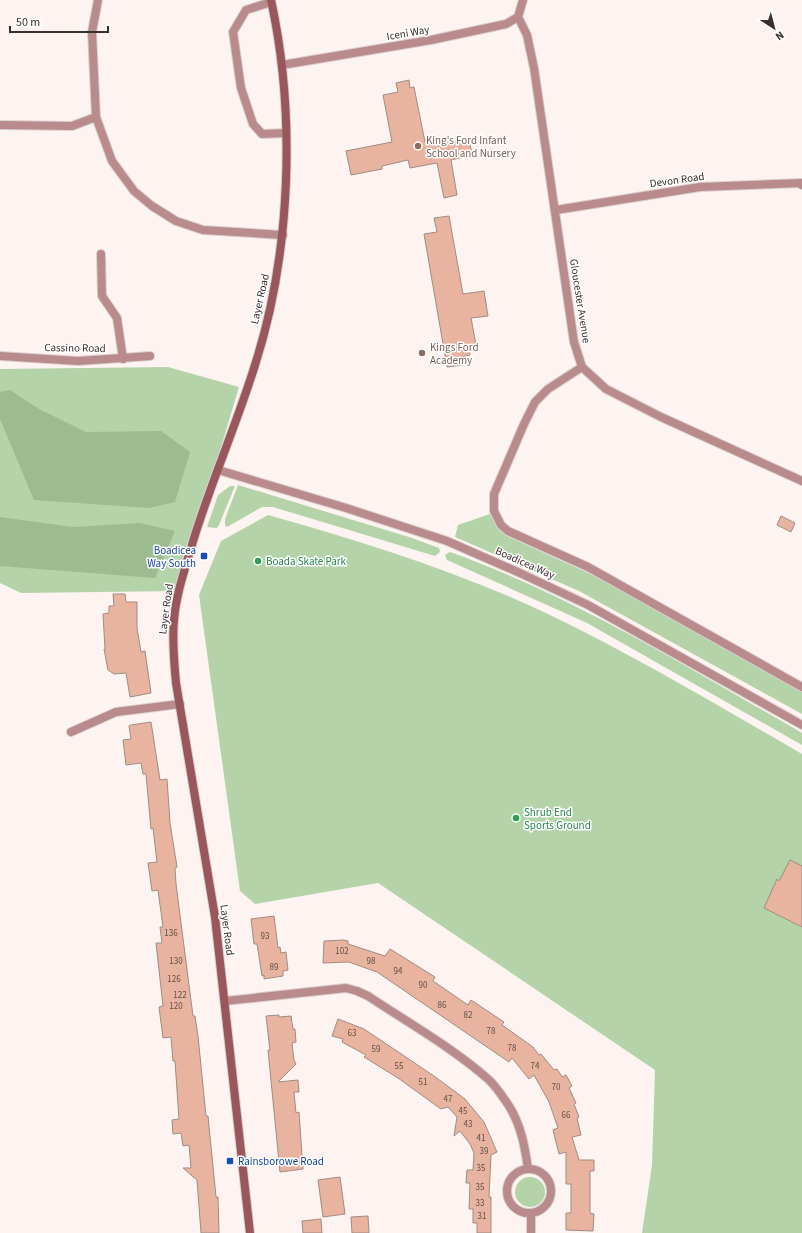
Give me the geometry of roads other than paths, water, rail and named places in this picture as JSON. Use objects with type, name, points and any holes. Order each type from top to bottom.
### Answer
[{"type":"main road","name":"Layer Road","points":[[250,1233],[225,1000],[210,885],[172,649],[178,591],[196,529],[255,365],[271,306],[283,235],[286,100],[282,65],[271,1]]},
{"type":"street","points":[[98,0],[92,32],[96,117],[112,161],[134,191],[152,206],[176,221],[203,230],[283,235]]},
{"type":"street","points":[[518,17],[523,0]]},
{"type":"street","points":[[271,1],[246,10],[234,32],[241,88],[253,124],[262,134],[286,133]]},
{"type":"street","name":"Iceni Way","points":[[282,65],[431,40],[506,24],[518,17]]},
{"type":"street","name":"Gloucester Avenue","points":[[518,17],[526,35],[534,68],[556,210],[574,342],[582,367],[606,389],[661,417],[802,482]]},
{"type":"street","points":[[0,125],[72,126],[96,117]]},
{"type":"street","name":"Devon Road","points":[[556,210],[700,187],[802,183],[802,185]]},
{"type":"street","points":[[101,254],[102,296],[117,318],[123,359]]},
{"type":"street","name":"Cassino Road","points":[[0,356],[78,361],[150,356]]},
{"type":"street","name":"Boadicea Way","points":[[582,367],[548,389],[532,408],[494,494],[494,511],[501,525],[508,531],[588,567],[802,687]]},
{"type":"street","name":"Boadicea Way","points":[[218,470],[343,507],[447,541],[588,605],[802,725]]},
{"type":"street","points":[[71,732],[116,712],[180,704]]},
{"type":"street","points":[[225,1000],[346,988],[357,990],[368,996],[455,1054],[489,1080],[509,1106],[519,1126],[525,1146],[528,1169]]},
{"type":"street","points":[[528,1169],[541,1172],[546,1177],[551,1189],[551,1196],[544,1208],[532,1213],[518,1210],[512,1206],[507,1193],[510,1179],[515,1174],[528,1169]]},
{"type":"street","points":[[531,1233],[532,1213]]},
{"type":"place","name":"King's Ford Infant School and Nursery","points":[[418,146]]},
{"type":"place","name":"Kings Ford Academy","points":[[422,353]]},
{"type":"place","name":"Boadicea Way South","points":[[204,556]]},
{"type":"place","name":"Boada Skate Park","points":[[258,561]]},
{"type":"place","name":"Shrub End Sports Ground","points":[[516,818]]},
{"type":"place","name":"Rainsborowe Road","points":[[230,1161]]}]
